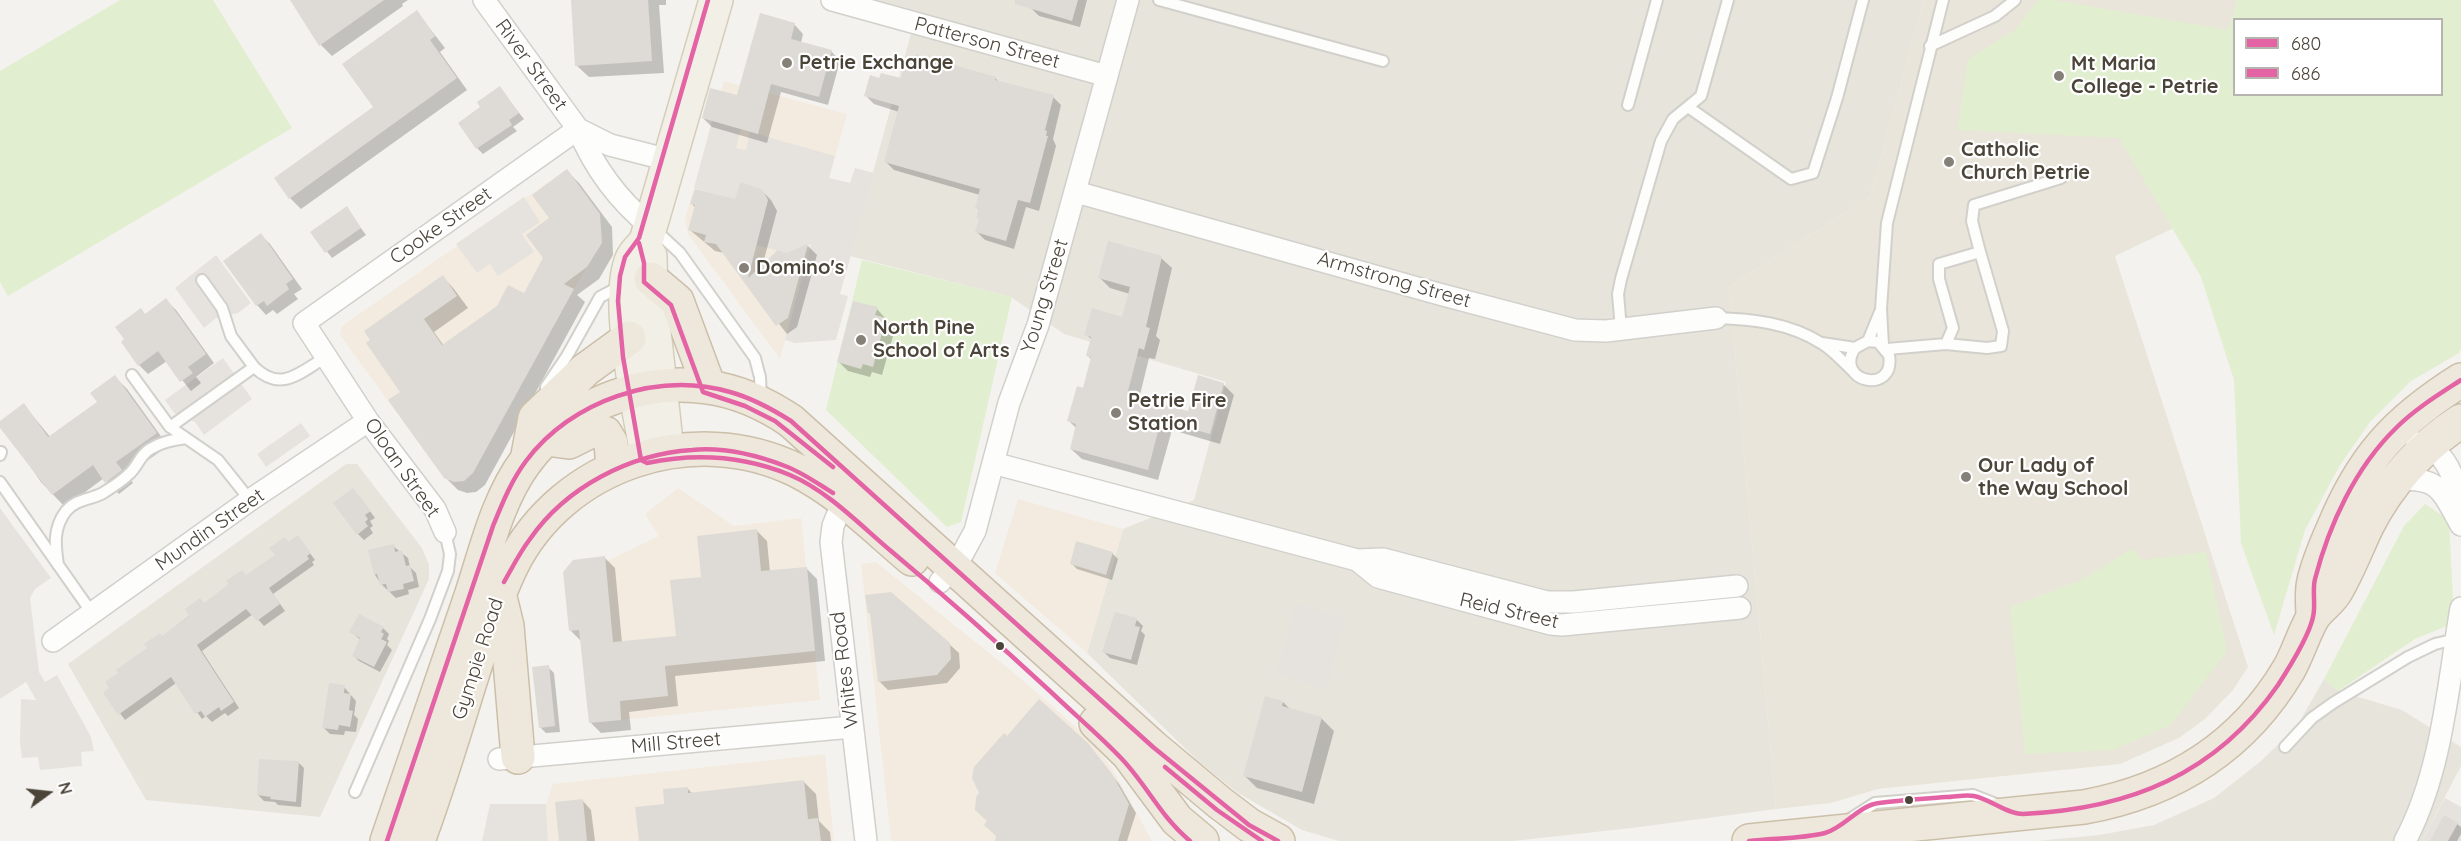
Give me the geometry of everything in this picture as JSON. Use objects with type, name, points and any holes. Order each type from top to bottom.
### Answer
[{"type":"highway","points":[[639,281],[676,301],[709,387]]},
{"type":"highway","points":[[614,468],[611,443],[605,433],[591,431],[569,442],[540,436],[585,370],[629,338]]},
{"type":"highway","points":[[2313,617],[2313,582],[2326,543],[2352,487],[2382,443],[2428,401],[2461,380]]},
{"type":"highway","name":"Gympie Road","points":[[391,828],[495,522],[540,436],[611,398],[649,389],[709,387],[761,403],[791,421],[946,574]]},
{"type":"highway","points":[[1749,841],[2020,814],[2119,801],[2168,782],[2190,770],[2229,742],[2263,706],[2290,667],[2313,617],[2335,593],[2369,523],[2397,480],[2430,445],[2461,421]]},
{"type":"highway","name":"Gympie Road","points":[[423,826],[499,593],[513,563],[544,519],[578,489],[614,468],[657,453],[715,449],[756,456],[803,474],[946,574]]},
{"type":"highway","points":[[946,574],[1128,754],[1177,820],[1202,841]]},
{"type":"highway","points":[[946,574],[1220,804],[1249,825],[1278,841]]},
{"type":"highway","points":[[499,593],[507,626],[509,758]]},
{"type":"main road","points":[[649,389],[629,338],[639,281],[652,262],[648,234],[716,0]]},
{"type":"main road","points":[[639,281],[651,303],[649,389],[657,453]]},
{"type":"street","name":"River Street","points":[[484,0],[578,129],[588,153],[648,234]]},
{"type":"street","name":"Patterson Street","points":[[832,0],[1107,76]]},
{"type":"street","name":"Young Street","points":[[946,574],[965,550],[975,531],[1011,397],[1036,332],[1128,0]]},
{"type":"street","name":"River Street","points":[[578,129],[610,145],[669,160]]},
{"type":"street","name":"Cooke Street","points":[[304,323],[578,129]]},
{"type":"street","name":"Armstrong Street","points":[[1076,192],[1575,330],[1622,329],[1716,318]]},
{"type":"street","name":"Oloan Street","points":[[304,323],[368,421],[435,509],[445,532]]},
{"type":"street","name":"Mundin Street","points":[[53,641],[250,500],[368,421]]},
{"type":"street","points":[[2382,443],[2411,441],[2430,445],[2446,462],[2461,500]]},
{"type":"street","name":"Reid Street","points":[[993,463],[1357,560],[1383,559],[1547,602],[1559,603],[1737,586]]},
{"type":"street","points":[[2397,480],[2413,478],[2437,485],[2444,493],[2461,525]]},
{"type":"street","name":"Whites Road","points":[[843,501],[833,526],[831,542],[866,841]]},
{"type":"street","name":"Reid Street","points":[[1357,560],[1378,577],[1551,624],[1562,625],[1740,608]]},
{"type":"street","points":[[2405,841],[2427,790],[2438,746],[2461,608]]},
{"type":"street","name":"Mill Street","points":[[509,758],[852,727]]},
{"type":"lane","points":[[1159,0],[1383,61]]},
{"type":"lane","points":[[1628,105],[1657,0]]},
{"type":"lane","points":[[1622,329],[1618,294],[1657,152],[1673,119],[1701,96],[1728,0]]},
{"type":"lane","points":[[1688,107],[1791,179],[1813,173],[1837,98],[1863,0]]},
{"type":"lane","points":[[1890,366],[1885,347],[1881,309],[1887,223],[1942,0]]},
{"type":"lane","points":[[1930,46],[1995,16],[2015,0]]},
{"type":"lane","points":[[1868,341],[1885,347],[1912,348],[1946,344],[1987,348],[2001,346],[2002,331],[1972,221],[1974,205],[2061,178]]},
{"type":"lane","points":[[648,234],[680,253],[755,358],[760,377],[761,403]]},
{"type":"lane","points":[[1946,344],[1953,328],[1939,279],[1938,264],[1980,252]]},
{"type":"lane","points":[[202,280],[222,308],[231,336],[265,378],[277,380],[294,377],[326,357]]},
{"type":"lane","points":[[540,436],[546,387],[567,356],[596,303],[604,293],[639,281]]},
{"type":"lane","points":[[1853,371],[1851,359],[1856,348],[1868,341],[1881,309]]},
{"type":"lane","points":[[1716,318],[1750,319],[1787,327],[1822,343],[1856,348]]},
{"type":"lane","points":[[1822,343],[1863,380],[1876,380],[1912,348]]},
{"type":"lane","points":[[170,427],[254,367]]},
{"type":"lane","points":[[132,375],[170,427],[218,460],[250,500]]},
{"type":"lane","points":[[58,565],[55,544],[57,526],[67,510],[80,500],[101,494],[131,473],[140,456],[152,448],[169,440],[186,438]]},
{"type":"lane","points":[[0,482],[92,613]]},
{"type":"lane","name":"Oloan Street","points":[[355,792],[430,619],[448,571],[450,554],[445,532]]},
{"type":"lane","points":[[2285,747],[2312,718],[2333,703],[2422,650],[2456,639]]},
{"type":"shaded area","points":[[876,0],[1924,0],[1870,197],[1729,287],[1776,809],[1513,841],[1339,841],[1302,830],[1238,793],[1198,761],[1087,653],[1123,529],[1194,500],[1226,382],[1064,334],[1011,297],[850,256],[917,12]]},
{"type":"shaded area","name":"Our Lady of the Way School","points":[[1924,0],[2237,0],[2172,229],[2115,256],[2248,667],[2233,690],[2205,719],[2179,738],[2120,764],[1878,789],[1831,803],[1776,809],[1729,287],[1870,197]]},
{"type":"shaded area","points":[[724,81],[847,114],[780,359],[688,234],[685,219]]},
{"type":"shaded area","points":[[712,121],[741,129],[736,148],[746,150],[750,132],[835,156],[829,178],[850,183],[855,168],[874,173],[840,294],[848,296],[836,340],[795,343],[785,340],[811,244],[786,253],[756,245],[768,200],[762,189],[740,182],[735,200],[694,188]]},
{"type":"shaded area","points":[[567,169],[600,214],[602,243],[574,289],[473,473],[464,481],[454,482],[444,478],[340,335],[342,326]]},
{"type":"shaded area","points":[[524,197],[540,222],[522,234],[534,252],[498,276],[490,264],[477,273],[456,244]]},
{"type":"shaded area","points":[[216,255],[251,303],[238,313],[216,318],[204,328],[175,288]]},
{"type":"shaded area","points":[[223,358],[252,399],[204,435],[195,422],[174,413],[165,400]]},
{"type":"shaded area","points":[[301,423],[310,436],[266,467],[257,454]]},
{"type":"shaded area","points":[[346,464],[357,464],[422,548],[429,565],[429,579],[320,817],[146,800],[68,664]]},
{"type":"shaded area","points":[[678,488],[734,526],[801,518],[820,700],[621,720],[605,562],[659,536],[645,514]]},
{"type":"shaded area","points":[[1018,499],[1123,529],[1087,653],[995,573]]},
{"type":"shaded area","points":[[0,508],[51,578],[35,589],[30,598],[39,672],[45,682],[57,675],[91,737],[94,751],[81,752],[82,766],[40,770],[38,757],[22,758],[21,699],[36,700],[26,682],[0,699]]},
{"type":"shaded area","points":[[876,562],[1019,677],[1094,743],[1113,770],[1152,841],[891,841],[861,564]]},
{"type":"shaded area","points":[[1296,604],[1346,618],[1326,689],[1276,675]]},
{"type":"shaded area","points":[[2324,679],[2338,691],[2402,710],[2461,747],[2461,766],[2422,841],[2037,841],[2099,835],[2154,825],[2214,798],[2261,761],[2297,726]]},
{"type":"shaded area","points":[[825,754],[834,841],[548,841],[546,804],[553,784]]},
{"type":"shaded area","points":[[2445,798],[2461,807],[2461,841],[2422,841]]},
{"type":"shaded area","points":[[490,804],[546,804],[548,841],[482,841]]},
{"type":"green space","points":[[120,0],[213,0],[292,128],[8,296],[0,282],[0,71]]},
{"type":"green space","points":[[2038,0],[2054,0],[2228,30],[2237,0],[2461,0],[2461,348],[2459,353],[2411,381],[2370,422],[2340,465],[2305,530],[2274,635],[2241,543],[2234,380],[2201,277],[2119,138],[1957,130],[1968,59],[2015,30]]},
{"type":"green space","points":[[862,260],[1012,297],[961,522],[947,527],[826,410]]},
{"type":"green space","points":[[2425,504],[2449,520],[2453,597],[2447,626],[2415,639],[2338,691],[2324,679],[2404,526]]},
{"type":"green space","points":[[2133,548],[2142,560],[2206,552],[2227,651],[2171,725],[2113,750],[2025,754],[2010,607],[2083,579]]},
{"type":"building","points":[[290,0],[384,0],[319,46]]},
{"type":"building","points":[[571,0],[648,0],[652,61],[575,66]]},
{"type":"building","points":[[1015,0],[1078,0],[1072,21],[1015,4]]},
{"type":"building","points":[[417,10],[435,36],[430,40],[457,78],[289,199],[274,178],[373,107],[342,64]]},
{"type":"building","name":"Petrie Exchange","points":[[760,13],[795,23],[791,39],[832,50],[819,97],[771,84],[758,134],[702,118],[710,88],[737,95]]},
{"type":"building","points":[[915,54],[996,77],[995,80],[1054,95],[1045,130],[1048,136],[1030,203],[1018,200],[1006,241],[975,232],[979,209],[975,208],[980,189],[884,162],[899,106],[864,96],[870,75],[879,78],[881,73],[901,78],[906,58],[914,60]]},
{"type":"building","points":[[500,86],[519,113],[509,120],[512,125],[476,149],[458,123],[480,107],[477,102]]},
{"type":"building","points":[[567,169],[600,214],[602,243],[587,267],[564,284],[574,289],[473,473],[464,481],[454,482],[444,478],[388,400],[400,392],[366,343],[370,340],[364,331],[443,275],[457,296],[424,319],[442,345],[497,306],[508,285],[524,293],[543,258],[526,235],[549,218],[532,195]]},
{"type":"building","points":[[740,182],[762,189],[768,200],[748,278],[778,250],[786,253],[808,244],[788,318],[776,326],[716,244],[704,242],[706,235],[688,230],[695,205],[690,204],[695,189],[735,199]]},
{"type":"building","points":[[347,206],[361,228],[325,253],[310,232]]},
{"type":"building","points":[[261,233],[293,279],[286,284],[289,289],[267,306],[264,301],[256,306],[223,261]]},
{"type":"building","points":[[1108,241],[1162,256],[1146,327],[1150,328],[1144,350],[1139,348],[1127,395],[1188,411],[1198,375],[1224,383],[1210,434],[1161,420],[1148,470],[1070,449],[1076,424],[1067,421],[1077,386],[1083,388],[1091,357],[1086,356],[1091,337],[1084,335],[1092,308],[1122,317],[1130,287],[1098,278]]},
{"type":"building","points":[[166,298],[206,354],[188,367],[193,373],[180,382],[158,351],[138,366],[121,342],[124,339],[115,327],[141,308],[145,314]]},
{"type":"building","name":"North Pine School of Arts","points":[[853,301],[878,307],[875,315],[886,318],[873,367],[863,364],[861,369],[837,362]]},
{"type":"building","points":[[115,375],[157,433],[116,462],[122,470],[105,483],[93,465],[52,495],[0,428],[0,421],[24,403],[48,437],[97,402],[90,393]]},
{"type":"building","points":[[353,488],[371,511],[365,515],[368,519],[365,522],[368,526],[357,535],[333,503]]},
{"type":"building","points":[[757,529],[761,571],[807,567],[815,651],[665,666],[668,696],[620,701],[621,720],[589,723],[579,630],[569,631],[563,572],[573,560],[605,556],[613,642],[676,636],[670,580],[701,577],[697,536]]},
{"type":"building","points":[[298,535],[311,553],[307,556],[309,559],[269,588],[280,604],[257,621],[246,609],[197,645],[234,702],[221,711],[219,707],[205,717],[201,711],[195,714],[171,677],[118,715],[103,693],[109,688],[105,682],[118,673],[116,670],[147,648],[144,644],[160,633],[162,636],[189,616],[185,609],[200,598],[204,603],[229,584],[226,581],[242,570],[246,575],[275,555],[269,548],[285,537],[288,542]]},
{"type":"building","points":[[1076,541],[1113,552],[1106,575],[1070,564]]},
{"type":"building","points":[[394,544],[395,552],[402,550],[406,566],[410,565],[414,581],[403,584],[404,589],[388,592],[386,584],[380,585],[377,574],[374,575],[368,550]]},
{"type":"building","points":[[891,592],[950,643],[951,659],[937,675],[878,682],[870,613],[868,613],[865,595]]},
{"type":"building","points":[[1115,612],[1137,618],[1135,626],[1140,627],[1131,660],[1102,652]]},
{"type":"building","points":[[359,614],[384,627],[381,639],[387,642],[374,667],[352,656],[360,638],[349,632]]},
{"type":"building","points":[[549,665],[555,726],[539,728],[532,667]]},
{"type":"building","points":[[329,683],[345,685],[344,693],[351,694],[349,710],[353,711],[350,727],[339,725],[338,730],[322,728]]},
{"type":"building","points":[[1265,696],[1283,701],[1282,706],[1322,717],[1302,792],[1243,776]]},
{"type":"building","points":[[1039,699],[1088,743],[1112,774],[1129,804],[1118,841],[995,841],[996,836],[984,825],[987,821],[975,810],[976,797],[979,793],[972,778],[974,767],[1004,733],[1007,736]]},
{"type":"building","points":[[259,759],[299,761],[296,802],[257,795]]},
{"type":"building","points":[[804,780],[808,819],[818,818],[821,841],[639,841],[635,807],[664,804],[663,789],[688,787],[688,793]]},
{"type":"building","points":[[583,799],[587,841],[559,841],[555,802]]},
{"type":"building","points":[[2444,815],[2458,823],[2448,841],[2430,841]]},
{"type":"transit line","name":"686","points":[[708,0],[639,238],[625,257],[620,276],[618,301],[623,357],[641,460],[647,463],[701,457],[737,460],[790,475],[817,490],[843,509],[952,603],[1113,749],[1170,821],[1190,841]]},
{"type":"transit line","name":"686","points":[[639,243],[644,263],[644,282],[671,305],[703,392],[745,406],[775,421],[833,467]]},
{"type":"transit line","name":"680","points":[[1749,841],[1825,833],[1865,808],[1896,801],[1971,795],[2017,813],[2062,811],[2134,794],[2167,781],[2198,764],[2227,742],[2254,716],[2278,685],[2298,652],[2313,617],[2315,579],[2328,538],[2345,498],[2368,461],[2403,421],[2461,380]]},
{"type":"transit line","name":"680","points":[[387,841],[493,526],[507,493],[526,461],[566,422],[591,407],[617,396],[673,385],[702,386],[730,392],[762,404],[791,421],[1153,747],[1249,825],[1278,841]]},
{"type":"transit line","name":"680","points":[[504,582],[530,539],[562,504],[601,476],[646,458],[704,449],[739,453],[763,458],[791,469],[833,493]]},
{"type":"transit line","name":"686","points":[[1165,767],[1217,810],[1262,841]]},
{"type":"place","name":"Petrie Exchange","points":[[787,63]]},
{"type":"place","name":"Mt Maria College - Petrie","points":[[2059,76]]},
{"type":"place","name":"Catholic Church Petrie","points":[[1949,162]]},
{"type":"place","name":"Domino's","points":[[744,268]]},
{"type":"place","name":"North Pine School of Arts","points":[[861,340]]},
{"type":"place","name":"Petrie Fire Station","points":[[1116,413]]},
{"type":"place","name":"Our Lady of the Way School","points":[[1966,477]]}]
